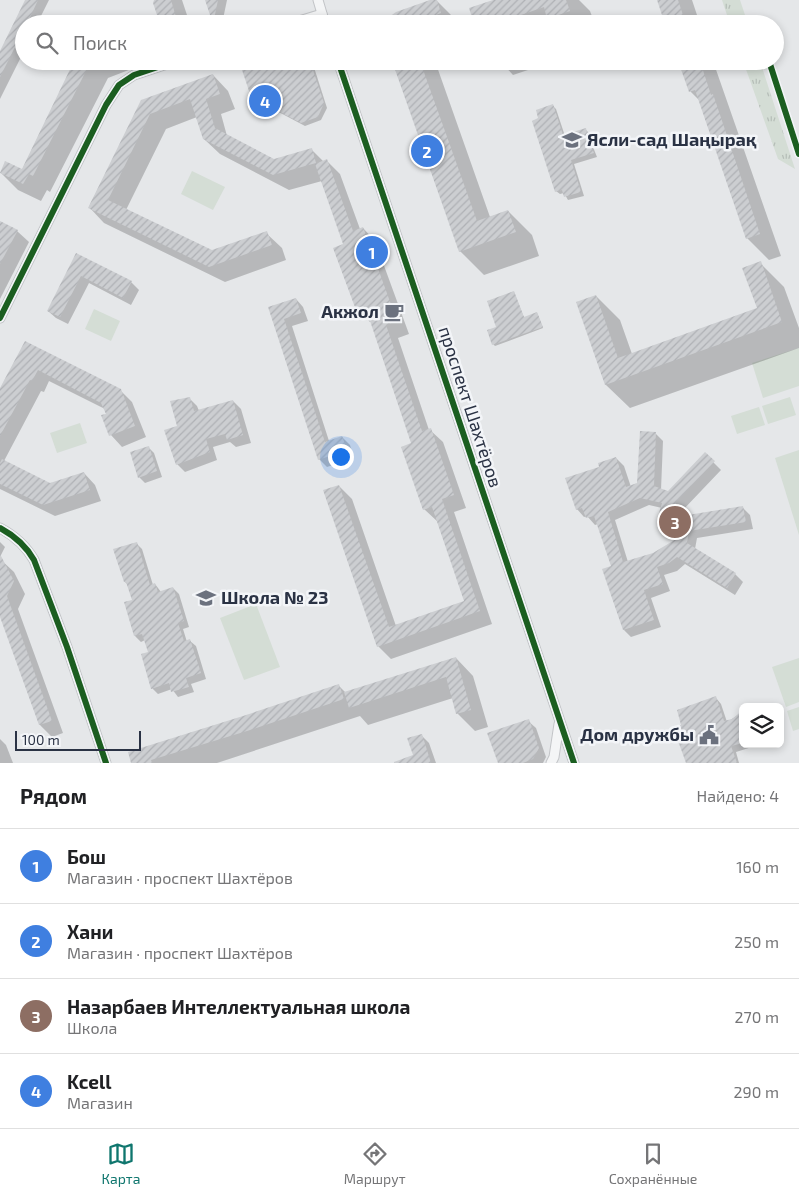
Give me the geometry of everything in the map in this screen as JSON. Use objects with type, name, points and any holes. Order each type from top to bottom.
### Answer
[{"type":"street","points":[[318,0],[322,14],[319,15]]},
{"type":"street","points":[[0,318],[106,105],[119,85],[134,75],[149,70]]},
{"type":"street","name":"проспект Шахтёров","points":[[341,70],[574,763]]},
{"type":"street","points":[[0,528],[12,535],[24,546],[34,560],[67,647],[106,763]]},
{"type":"street","points":[[551,763],[554,757],[559,722]]},
{"type":"green space","points":[[722,0],[740,0],[745,15],[727,15]]},
{"type":"green space","points":[[746,70],[763,70],[795,169],[778,159]]},
{"type":"green space","points":[[192,171],[225,187],[213,210],[181,194]]},
{"type":"green space","points":[[94,309],[120,321],[111,341],[85,329]]},
{"type":"green space","points":[[799,348],[799,386],[763,398],[752,363]]},
{"type":"green space","points":[[790,397],[796,415],[768,424],[762,406]]},
{"type":"green space","points":[[759,407],[765,425],[737,434],[731,416]]},
{"type":"green space","points":[[80,423],[87,443],[57,453],[50,433]]},
{"type":"green space","points":[[799,450],[799,535],[775,458]]},
{"type":"green space","points":[[256,604],[280,667],[244,680],[220,618]]},
{"type":"green space","points":[[799,658],[799,702],[786,707],[772,667]]},
{"type":"green space","points":[[799,707],[799,729],[793,731],[787,711]]},
{"type":"building","points":[[25,0],[38,0],[31,15],[18,15]]},
{"type":"building","points":[[154,0],[171,0],[175,15],[157,15],[153,3]]},
{"type":"building","points":[[205,0],[218,0],[215,15],[210,15]]},
{"type":"building","points":[[430,0],[437,0],[441,13],[436,15],[392,15]]},
{"type":"building","points":[[493,0],[566,0],[570,11],[558,15],[546,15],[544,7],[521,15],[471,15],[469,8]]},
{"type":"building","points":[[657,0],[678,0],[683,15],[662,15]]},
{"type":"building","points":[[15,20],[15,47],[0,77],[0,51]]},
{"type":"building","points":[[70,70],[86,70],[33,176],[29,174],[23,184],[0,173],[5,161],[22,169]]},
{"type":"building","points":[[242,70],[313,70],[324,103],[318,117],[301,123],[251,97]]},
{"type":"building","points":[[395,70],[423,70],[477,221],[508,210],[516,232],[459,252]]},
{"type":"building","points":[[681,70],[703,70],[711,95],[713,94],[760,234],[746,239],[695,90],[689,92]]},
{"type":"building","points":[[213,74],[220,94],[206,99],[215,128],[274,159],[312,148],[316,163],[273,175],[203,139],[190,99],[150,114],[108,200],[212,250],[267,231],[272,245],[209,267],[88,208],[141,100]]},
{"type":"building","points":[[553,104],[563,135],[586,128],[588,137],[592,136],[593,142],[590,144],[594,153],[571,160],[581,192],[564,197],[562,190],[555,192],[532,121],[538,118],[536,110]]},
{"type":"building","points":[[327,159],[353,231],[363,227],[397,321],[386,325],[422,431],[431,428],[454,495],[442,499],[480,611],[377,647],[323,490],[339,485],[389,627],[464,601],[432,507],[423,510],[401,447],[411,443],[365,306],[356,310],[333,248],[343,244],[315,164]]},
{"type":"building","points":[[0,221],[18,230],[0,264]]},
{"type":"building","points":[[76,253],[132,281],[123,298],[81,276],[60,317],[47,311]]},
{"type":"building","points":[[761,261],[782,322],[605,385],[576,302],[596,295],[618,358],[757,308],[742,268]]},
{"type":"building","points":[[514,291],[524,317],[537,312],[543,327],[492,345],[487,330],[496,327],[487,301]]},
{"type":"building","points":[[296,298],[301,313],[284,319],[325,442],[342,436],[347,450],[318,460],[268,307]]},
{"type":"building","points":[[25,341],[121,389],[135,426],[109,436],[101,415],[106,414],[101,403],[38,370],[32,381],[30,380],[0,436],[0,388]]},
{"type":"building","points":[[190,397],[194,411],[233,400],[243,435],[227,440],[225,434],[206,439],[210,452],[176,465],[164,430],[177,426],[170,401]]},
{"type":"building","points":[[640,431],[656,432],[654,486],[668,491],[705,452],[715,461],[675,503],[688,515],[743,506],[746,522],[689,531],[687,543],[736,573],[727,588],[677,557],[669,563],[657,567],[663,584],[644,590],[654,620],[623,630],[602,569],[611,566],[594,516],[586,518],[582,508],[576,510],[565,478],[599,467],[598,463],[616,457],[626,487],[637,483]],"holes":[[[640,498],[662,503],[659,522],[664,531],[676,539],[653,553],[623,562],[608,512]]]},
{"type":"building","points":[[149,446],[157,471],[138,478],[130,452]]},
{"type":"building","points":[[2,459],[50,483],[84,472],[90,490],[43,505],[0,484],[0,463]]},
{"type":"building","points":[[137,542],[150,585],[155,583],[158,592],[173,587],[184,621],[178,623],[184,641],[190,639],[201,673],[186,678],[189,687],[171,692],[169,683],[151,689],[141,654],[148,652],[142,634],[134,636],[124,602],[132,600],[113,549]]},
{"type":"building","points":[[0,554],[14,581],[7,596],[52,721],[39,725],[0,617]]},
{"type":"building","points":[[456,657],[471,710],[456,714],[446,677],[349,708],[344,692]]},
{"type":"building","points":[[339,684],[344,699],[151,760],[152,763],[131,763],[128,752]]},
{"type":"building","name":"Дом дружбы","points":[[716,696],[724,721],[732,719],[739,713],[739,744],[731,746],[737,763],[686,763],[673,727],[681,725],[677,710]]},
{"type":"building","points":[[529,719],[539,748],[533,759],[523,763],[498,763],[487,733]]},
{"type":"building","points":[[422,734],[431,763],[394,763],[413,755],[407,738]]},
{"type":"cycle path","points":[[0,318],[106,105],[119,85],[134,75],[149,70]]},
{"type":"cycle path","points":[[341,70],[574,763]]},
{"type":"cycle path","points":[[772,70],[799,154]]},
{"type":"cycle path","points":[[0,528],[20,542],[34,560],[67,647],[106,763]]},
{"type":"place","name":"Kcell","points":[[265,101]]},
{"type":"place","name":"Ясли-сад Шаңырақ","points":[[572,140]]},
{"type":"place","name":"Хани","points":[[427,151]]},
{"type":"place","name":"Бош","points":[[372,252]]},
{"type":"place","name":"Акжол","points":[[394,312]]},
{"type":"place","name":"Назарбаев Интеллектуальная школа","points":[[675,522]]},
{"type":"place","name":"Школа № 23","points":[[206,598]]},
{"type":"place","name":"Дом дружбы","points":[[709,735]]}]
